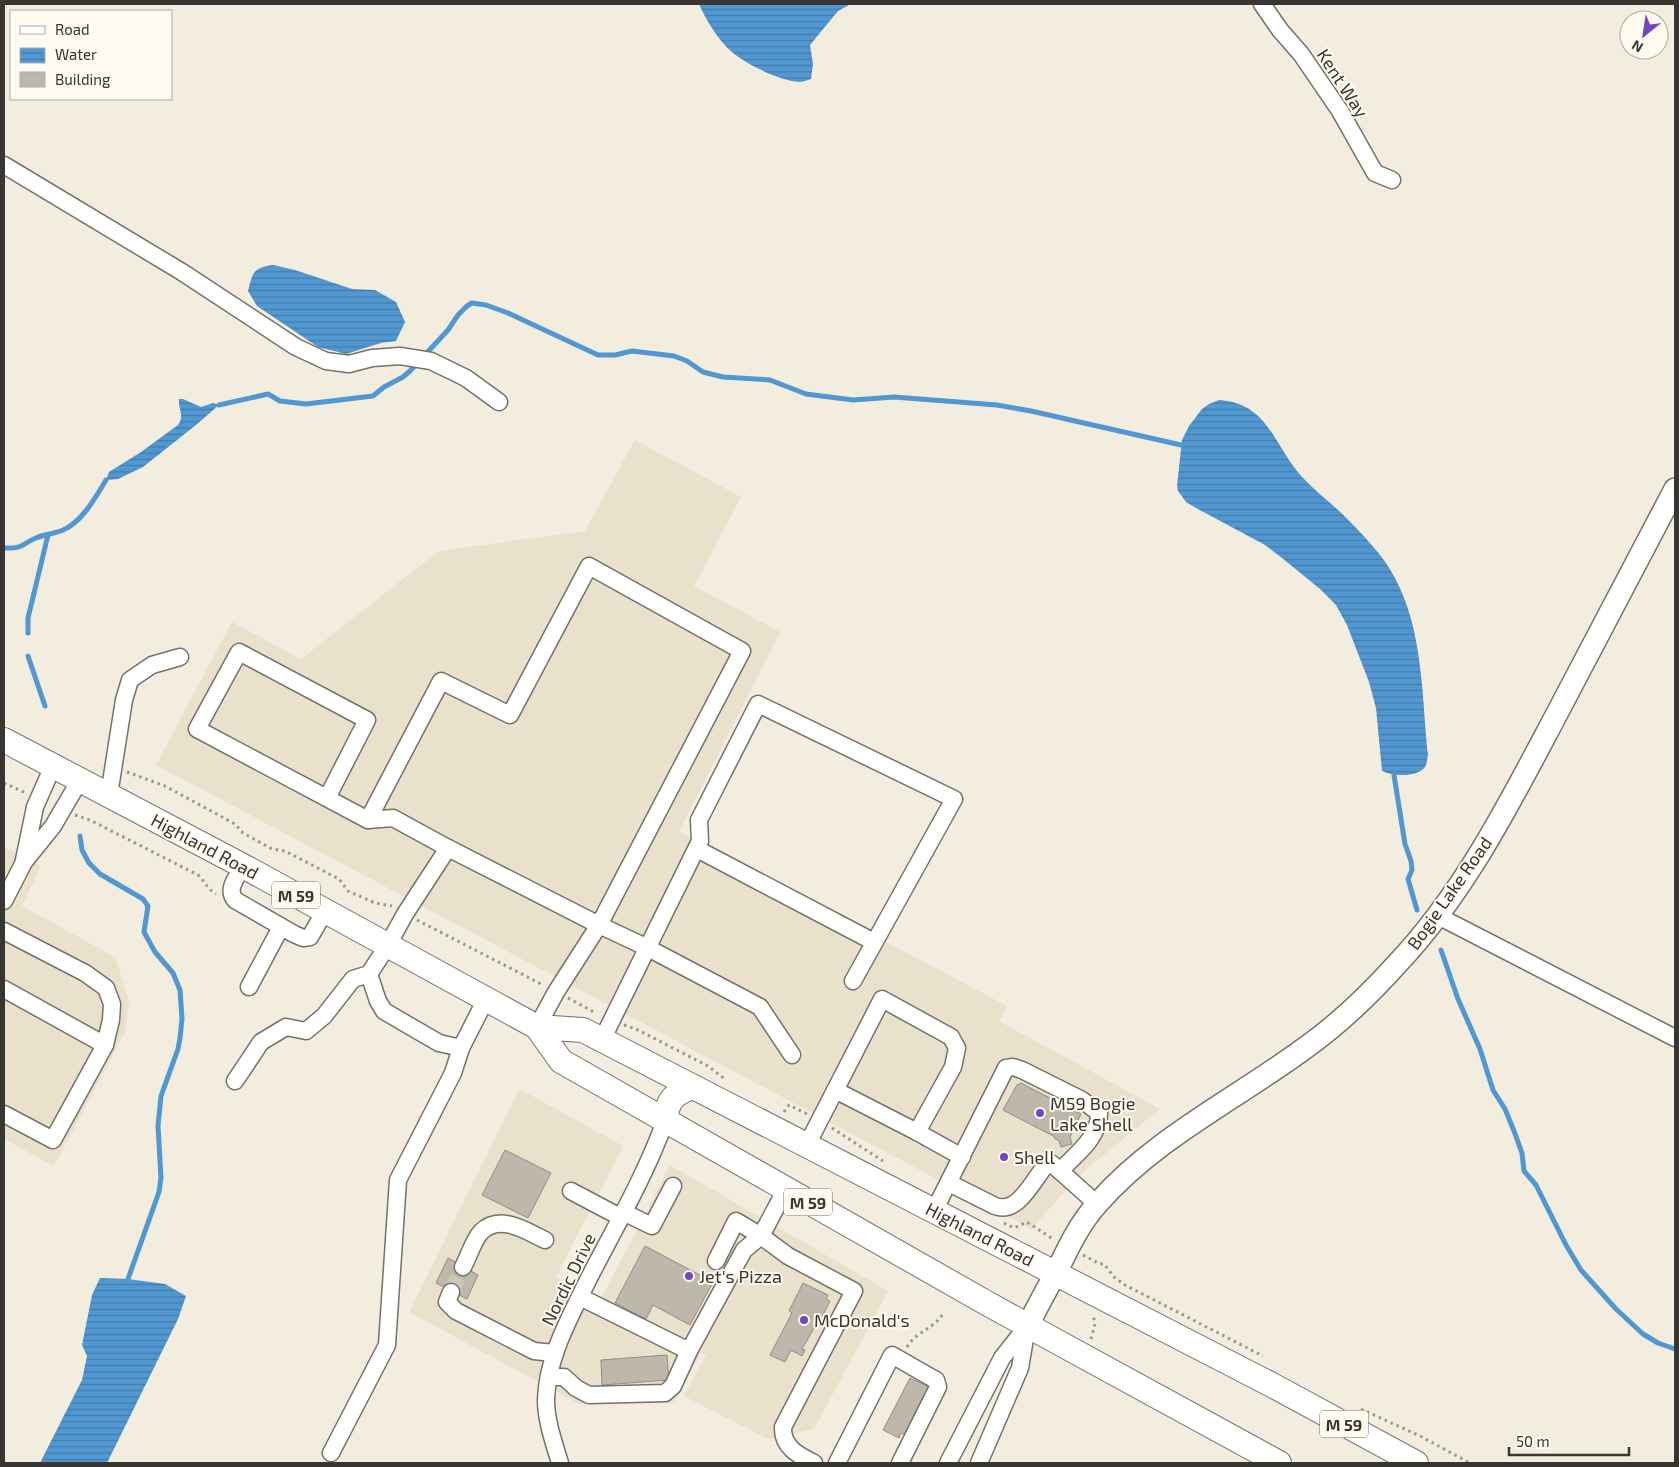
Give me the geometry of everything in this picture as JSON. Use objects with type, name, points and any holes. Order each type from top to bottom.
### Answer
[{"type":"highway","name":"Highland Road","points":[[4,740],[243,866],[537,1026],[607,1030],[693,1087],[1272,1385],[1416,1463]]},
{"type":"highway","name":"Highland Road","points":[[537,1026],[561,1060],[1028,1325],[1279,1463]]},
{"type":"highway","points":[[666,1120],[666,1109],[669,1102],[683,1090],[693,1087]]},
{"type":"main road","name":"Bogie Lake Road","points":[[1028,1325],[1078,1230],[1097,1204],[1130,1171],[1229,1098],[1304,1049],[1340,1020],[1399,962],[1438,916],[1476,860],[1501,817],[1675,489]]},
{"type":"street","name":"Kent Way","points":[[1262,4],[1340,111],[1375,172],[1392,180]]},
{"type":"street","points":[[4,164],[182,272],[296,347],[326,361],[349,364],[372,358],[400,356],[431,361],[466,378],[499,402]]},
{"type":"street","points":[[368,820],[440,681],[510,715],[589,566],[742,650],[599,925],[556,992],[537,1026]]},
{"type":"street","points":[[327,798],[367,720],[239,652],[198,729],[368,820],[393,818],[760,1007],[792,1055]]},
{"type":"street","points":[[109,795],[124,700],[130,680],[152,665],[180,657]]},
{"type":"street","points":[[607,1030],[697,848],[700,841],[699,820],[758,704],[954,799],[853,981]]},
{"type":"street","points":[[24,862],[30,825],[53,766]]},
{"type":"street","points":[[6,890],[24,862],[53,826],[80,780]]},
{"type":"street","points":[[235,1082],[261,1042],[286,1027],[306,1030],[324,1016],[353,979],[369,974],[448,848]]},
{"type":"street","points":[[697,848],[874,942]]},
{"type":"street","points":[[243,866],[231,889],[231,895],[235,900],[303,938],[310,937],[325,911]]},
{"type":"street","points":[[1438,916],[1675,1038]]},
{"type":"street","points":[[249,987],[282,926]]},
{"type":"street","points":[[4,930],[85,973],[106,988],[112,1004],[112,1015],[105,1045],[53,1140],[4,1114]]},
{"type":"street","points":[[369,974],[378,1001],[384,1011],[439,1043],[461,1048]]},
{"type":"street","points":[[4,989],[105,1045]]},
{"type":"street","points":[[331,1453],[387,1345],[398,1180],[453,1073],[461,1048],[486,998]]},
{"type":"street","points":[[807,1145],[882,999],[952,1038],[956,1048],[953,1067],[917,1132]]},
{"type":"street","points":[[934,1211],[1006,1068],[1013,1067],[1082,1100],[1099,1113],[1097,1128],[1089,1140],[1060,1171]]},
{"type":"street","points":[[835,1090],[962,1157]]},
{"type":"street","name":"Nordic Drive","points":[[560,1463],[551,1433],[546,1400],[554,1353],[580,1297],[655,1150],[666,1120]]},
{"type":"street","points":[[949,1183],[1001,1208],[1014,1204],[1023,1196],[1046,1165],[1051,1163],[1097,1204]]},
{"type":"street","points":[[571,1191],[622,1215],[652,1226],[673,1186]]},
{"type":"street","points":[[550,1377],[564,1377],[576,1388],[588,1394],[665,1393],[673,1386],[689,1351],[744,1250],[761,1236],[786,1189]]},
{"type":"street","points":[[716,1260],[736,1221],[761,1236],[788,1256],[854,1290],[783,1427],[784,1440],[792,1450],[814,1463]]},
{"type":"street","points":[[464,1267],[480,1232],[494,1224],[509,1223],[545,1240]]},
{"type":"street","points":[[452,1292],[447,1302],[456,1311],[534,1351],[554,1353]]},
{"type":"street","points":[[580,1297],[689,1351]]},
{"type":"street","name":"Bogie Lake Road","points":[[948,1463],[1002,1358],[1028,1325]]},
{"type":"street","name":"Bogie Lake Road","points":[[980,1463],[1020,1368],[1028,1325]]},
{"type":"street","points":[[837,1463],[896,1358],[936,1380],[938,1387],[900,1463]]},
{"type":"path","points":[[114,767],[165,786],[235,824],[243,833],[272,849],[285,851],[339,879],[348,890],[375,903],[389,905],[556,992],[607,1030],[636,1029],[708,1066],[730,1083]]},
{"type":"path","points":[[4,783],[39,799]]},
{"type":"path","points":[[63,810],[90,820],[202,878],[209,890],[216,894],[231,895]]},
{"type":"path","points":[[777,1112],[782,1114],[788,1105],[820,1121],[872,1152],[888,1164]]},
{"type":"path","points":[[997,1219],[1014,1228],[1027,1222],[1044,1234]]},
{"type":"path","points":[[1088,1347],[1094,1329],[1093,1311]]},
{"type":"path","points":[[896,1358],[912,1340],[938,1322],[944,1312]]},
{"type":"shaded area","points":[[635,440],[741,497],[694,586],[780,632],[679,832],[1007,1006],[999,1021],[1160,1109],[1084,1171],[1031,1229],[156,765],[232,622],[301,659],[439,551],[585,531]]},
{"type":"shaded area","points":[[4,847],[41,866],[22,906],[115,957],[129,1000],[125,1032],[54,1166],[4,1139]]},
{"type":"shaded area","points":[[520,1089],[623,1146],[556,1277],[701,1353],[674,1403],[579,1404],[409,1312]]},
{"type":"shaded area","points":[[670,1165],[888,1291],[814,1429],[768,1439],[684,1396],[706,1355],[601,1299]]},
{"type":"water","points":[[699,4],[851,4],[838,11],[810,45],[813,64],[811,79],[799,82],[764,71],[732,52],[713,29]]},
{"type":"water","points":[[273,265],[295,270],[352,289],[375,290],[396,302],[405,322],[396,341],[381,343],[346,354],[318,347],[257,306],[248,291],[255,272],[261,268]]},
{"type":"water","points":[[179,399],[201,407],[213,403],[219,405],[143,467],[118,479],[106,480],[109,472],[178,425],[181,419]]},
{"type":"water","points":[[1219,400],[1248,408],[1258,416],[1306,482],[1343,515],[1365,538],[1380,555],[1394,577],[1405,600],[1413,625],[1418,651],[1428,755],[1426,766],[1421,771],[1404,775],[1382,771],[1376,708],[1369,682],[1347,625],[1336,605],[1320,589],[1265,545],[1186,502],[1178,491],[1182,440],[1189,426],[1202,409]]},
{"type":"water","points":[[100,1278],[128,1279],[165,1284],[186,1296],[178,1319],[107,1463],[40,1463],[82,1380],[87,1356],[82,1345],[92,1295]]},
{"type":"building","points":[[1021,1083],[1081,1114],[1070,1137],[1072,1144],[1061,1147],[1055,1137],[1003,1110],[1017,1085]]},
{"type":"building","points":[[505,1150],[551,1173],[528,1218],[482,1195]]},
{"type":"building","points":[[645,1246],[713,1282],[690,1325],[653,1305],[646,1319],[615,1303]]},
{"type":"building","points":[[448,1258],[478,1275],[467,1299],[436,1283]]},
{"type":"building","name":"McDonald's","points":[[803,1283],[828,1295],[826,1299],[830,1301],[816,1329],[814,1328],[802,1349],[805,1350],[802,1356],[791,1350],[785,1362],[770,1355],[792,1313],[789,1311]]},
{"type":"building","points":[[667,1355],[669,1380],[602,1385],[601,1360]]},
{"type":"building","points":[[910,1378],[929,1387],[905,1435],[901,1433],[899,1438],[883,1430]]},
{"type":"waterway","points":[[219,405],[268,394],[280,401],[306,404],[373,396],[410,371],[448,330],[458,315],[472,303],[486,305],[508,313],[598,355],[615,355],[632,351],[674,356],[687,361],[703,372],[723,377],[770,380],[806,394],[853,400],[894,397],[997,405],[1181,445]]},
{"type":"waterway","points":[[4,548],[19,547],[36,538],[70,526],[88,508],[106,480]]},
{"type":"waterway","points":[[28,633],[28,618],[48,535]]},
{"type":"waterway","points":[[28,656],[45,706]]},
{"type":"waterway","points":[[1394,775],[1405,844],[1411,861],[1412,870],[1408,879],[1417,910]]},
{"type":"waterway","points":[[80,836],[82,850],[89,863],[100,874],[143,899],[148,906],[144,932],[155,952],[173,973],[180,990],[182,1019],[180,1038],[178,1049],[161,1096],[158,1126],[161,1178],[159,1192],[128,1279]]},
{"type":"waterway","points":[[1441,950],[1458,999],[1480,1049],[1493,1090],[1505,1109],[1514,1131],[1522,1153],[1524,1171],[1536,1185],[1566,1245],[1581,1270],[1616,1309],[1643,1334],[1658,1343],[1675,1349]]},
{"type":"tunnel","points":[[451,1292],[463,1267]]},
{"type":"place","name":"M59 Bogie Lake Shell","points":[[1040,1113]]},
{"type":"place","name":"Shell","points":[[1004,1157]]},
{"type":"place","name":"Jet's Pizza","points":[[689,1276]]},
{"type":"place","name":"McDonald's","points":[[804,1320]]}]
